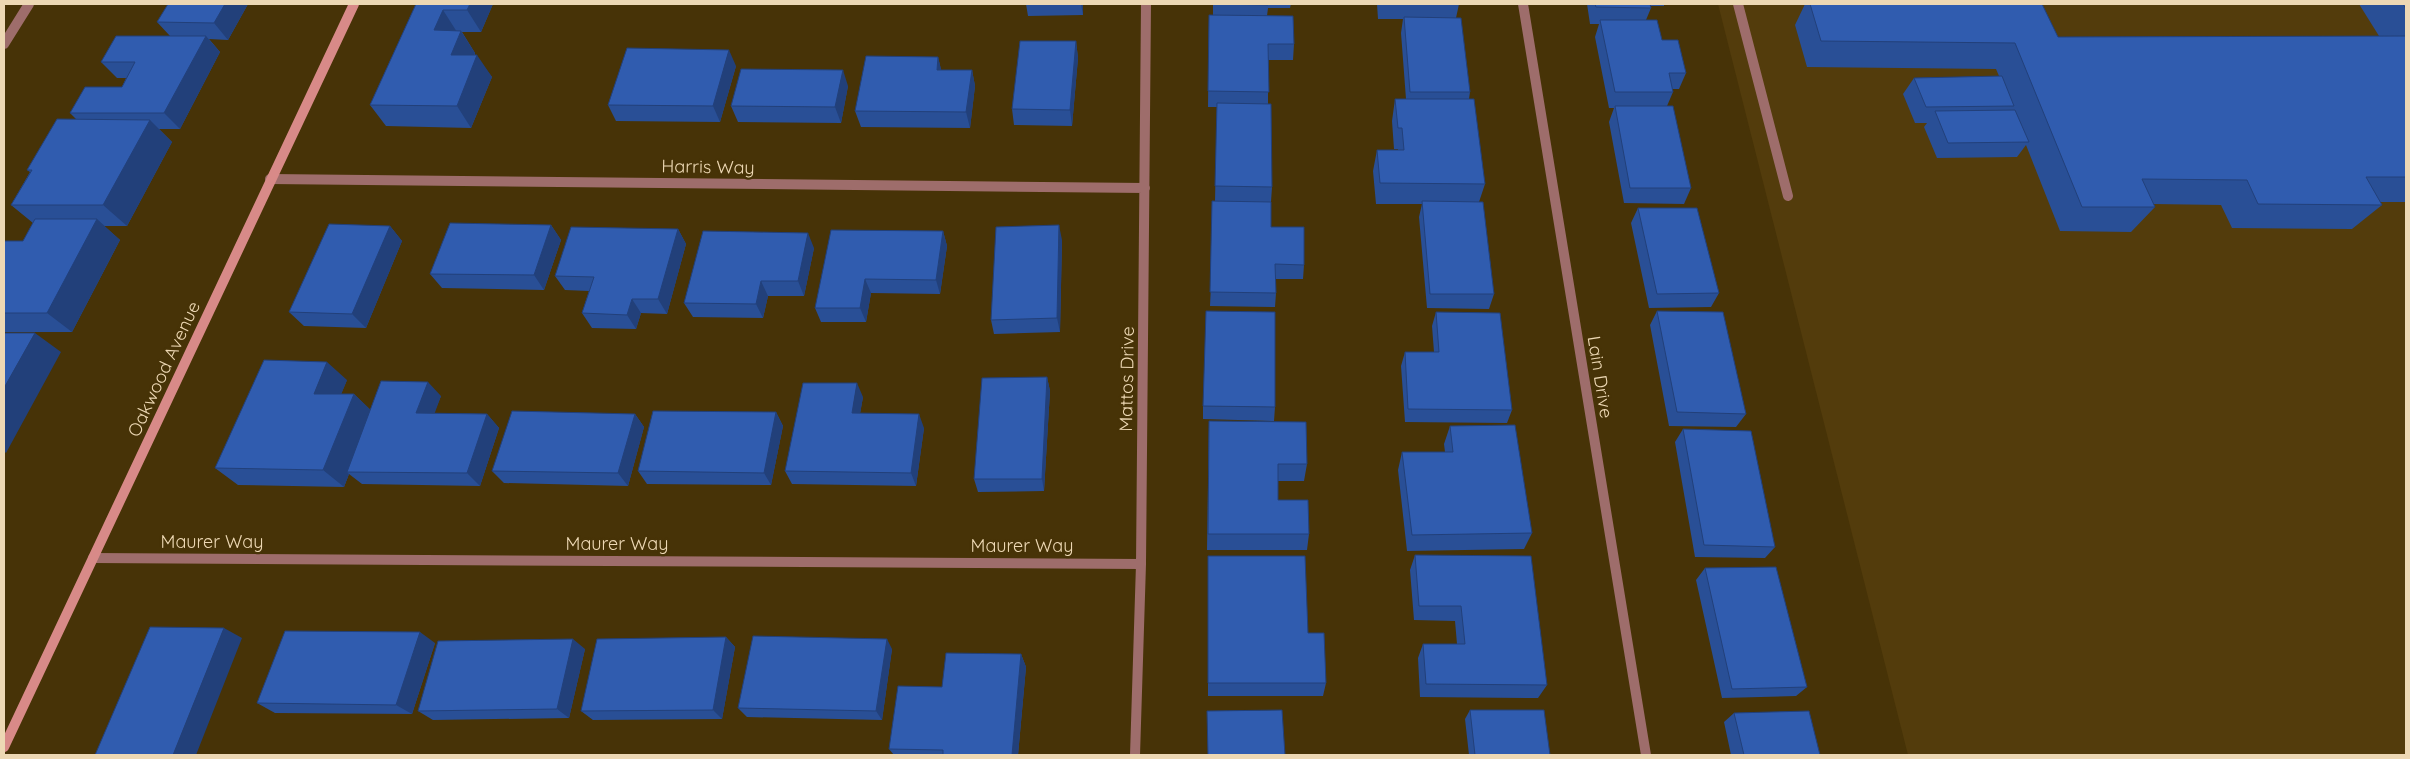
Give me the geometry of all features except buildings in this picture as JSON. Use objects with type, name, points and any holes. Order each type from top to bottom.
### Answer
[{"type":"main road","name":"Oakwood Avenue","points":[[4,747],[354,4]]},
{"type":"street","points":[[4,44],[29,4]]},
{"type":"street","name":"Mattos Drive","points":[[1134,755],[1141,564],[1146,4]]},
{"type":"street","name":"Lain Drive","points":[[1523,4],[1646,755]]},
{"type":"street","points":[[1738,4],[1788,196]]},
{"type":"street","name":"Harris Way","points":[[270,179],[1145,188]]},
{"type":"street","name":"Maurer Way","points":[[93,558],[1141,564]]},
{"type":"shaded area","points":[[1718,4],[2406,4],[2406,755],[1908,755]]}]
